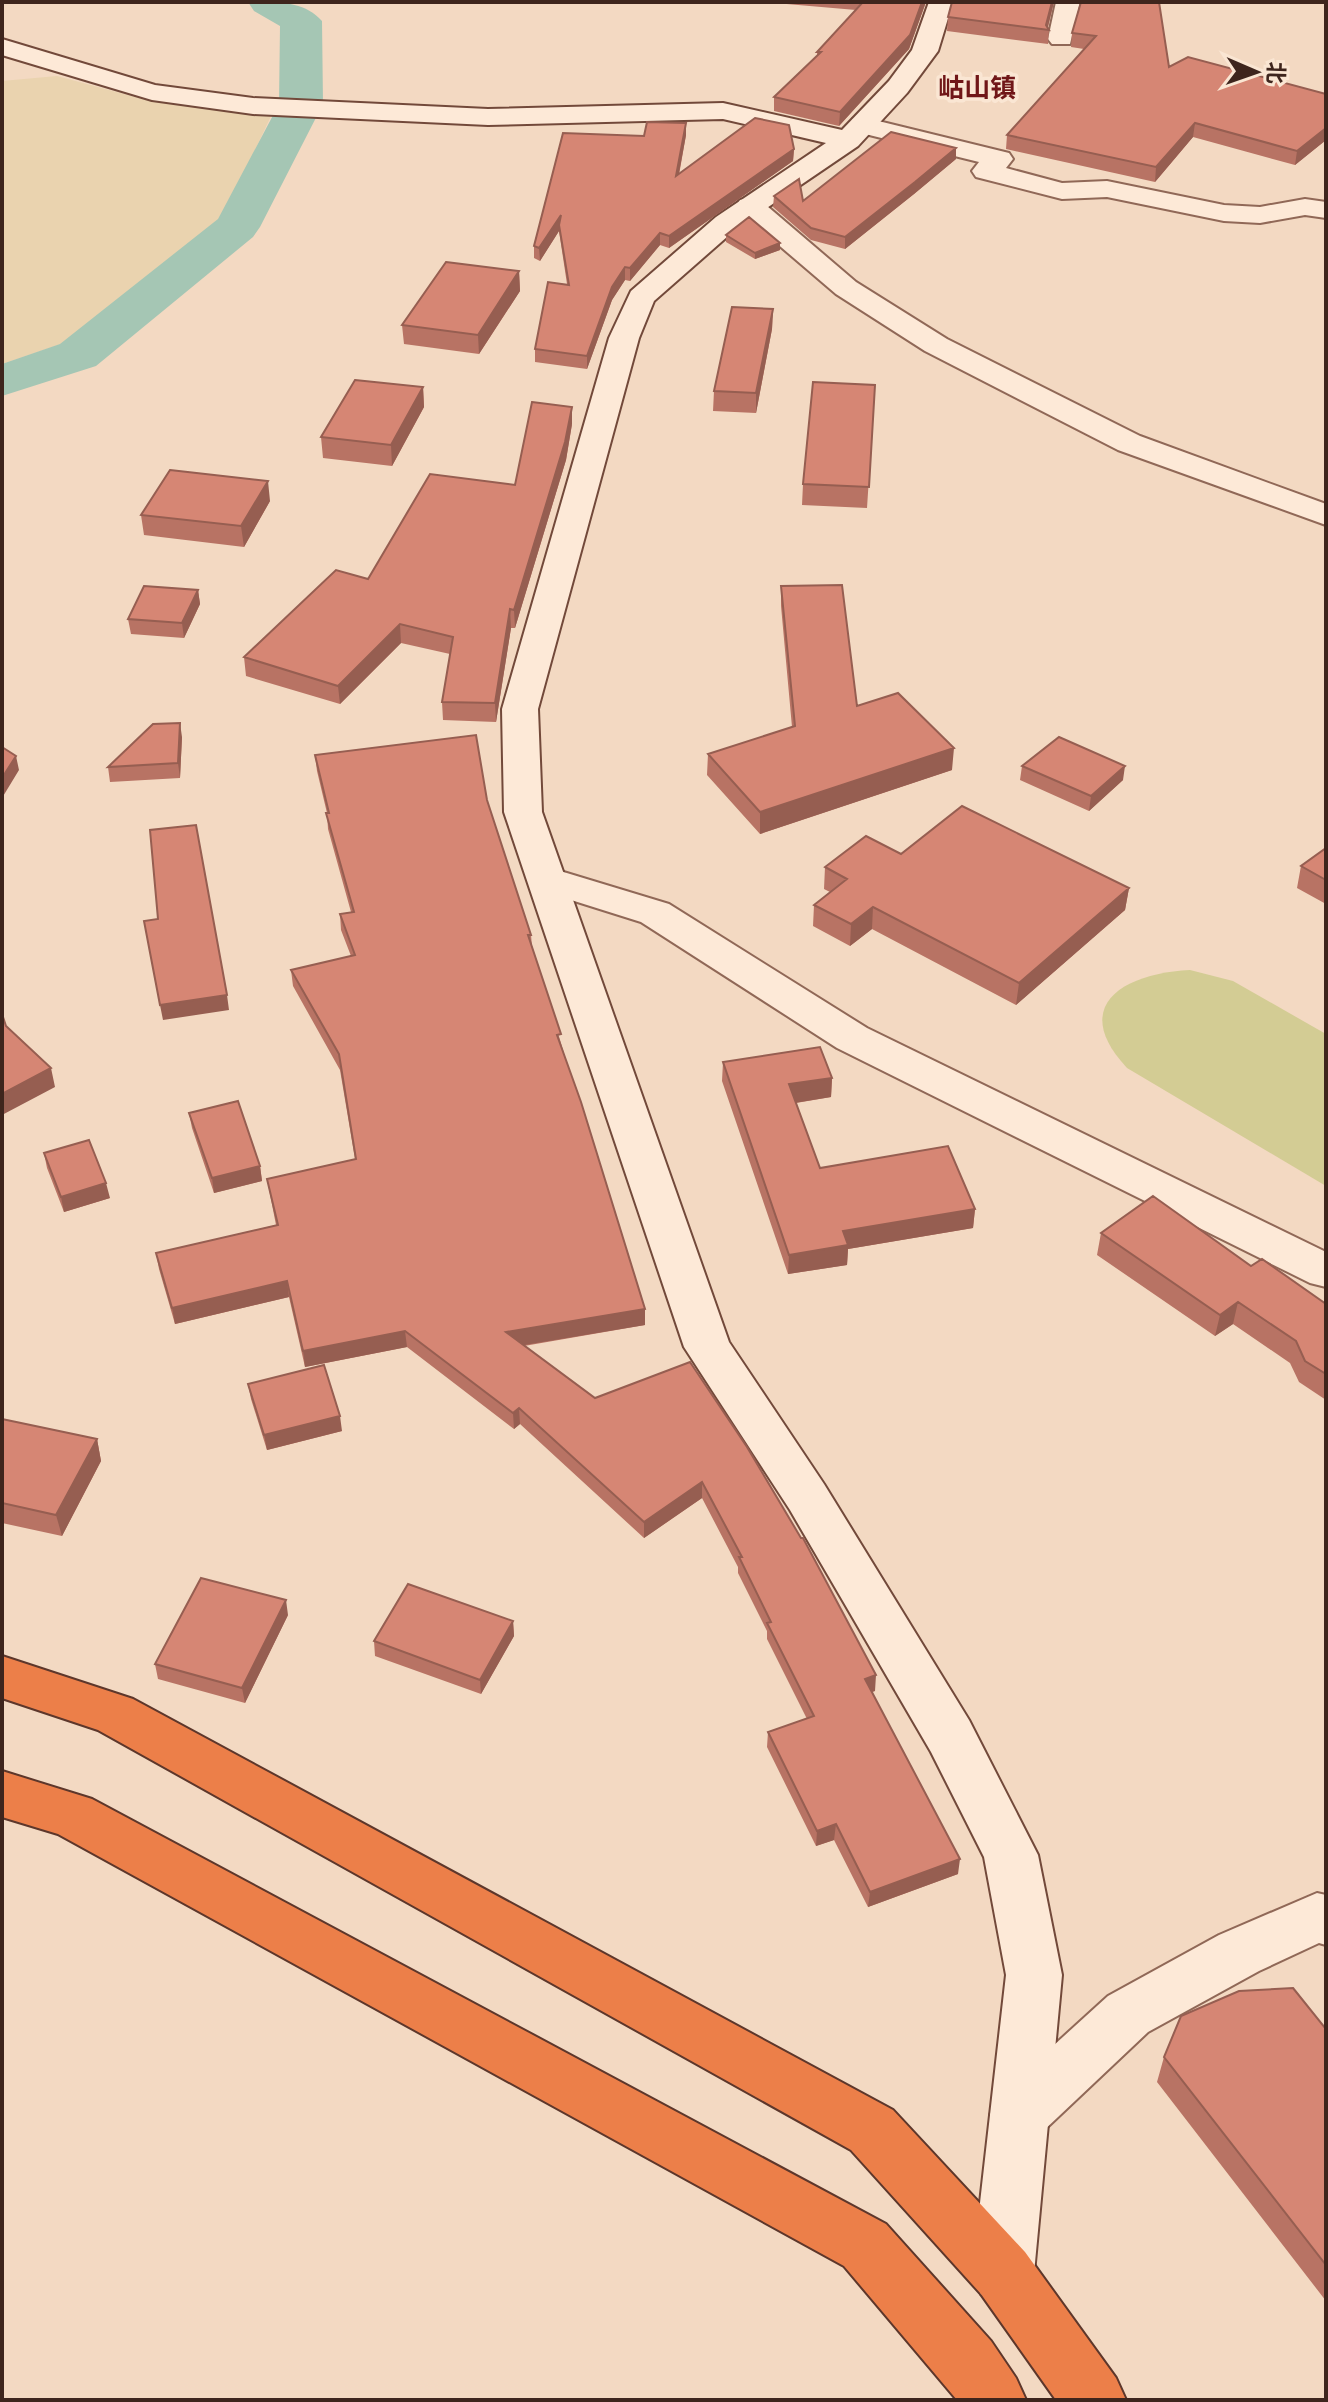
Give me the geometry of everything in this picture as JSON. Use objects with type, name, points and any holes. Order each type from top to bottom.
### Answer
[{"type":"highway","points":[[2,1677],[115,1714],[872,2130],[1003,2273],[1094,2400]]},
{"type":"highway","points":[[2,1794],[73,1815],[865,2245],[969,2363],[994,2400]]},
{"type":"street","points":[[941,2],[925,51],[898,87],[855,132],[726,223],[641,297],[624,338],[520,709],[523,812],[707,1347],[831,1537],[950,1736],[1011,1855],[1034,1975],[1003,2273]]},
{"type":"street","points":[[1061,39],[1068,2]]},
{"type":"street","points":[[2,47],[152,92],[253,106],[488,117],[723,111],[999,159],[986,171],[1062,191],[1107,189],[1224,213],[1260,215],[1305,207],[1326,210]]},
{"type":"street","points":[[750,206],[846,288],[936,345],[1129,443],[1326,515]]},
{"type":"street","points":[[547,879],[655,913],[852,1038],[1326,1271]]},
{"type":"street","points":[[1019,2115],[1128,2014],[1239,1953],[1317,1918],[1326,1920]]},
{"type":"shaded area","points":[[57,76],[139,98],[271,116],[223,218],[64,343],[2,364],[2,81]]},
{"type":"shaded area","points":[[1190,970],[1233,981],[1326,1034],[1326,1186],[1127,1068],[1110,1046],[1103,1027],[1104,1010],[1112,996],[1144,978]]},
{"type":"building","points":[[863,2],[922,2],[910,35],[840,112],[774,97],[821,52],[817,52]]},
{"type":"building","points":[[952,2],[1052,2],[1046,25],[1049,30],[948,17]]},
{"type":"building","points":[[1081,2],[1159,2],[1169,67],[1188,57],[1326,94],[1326,128],[1297,151],[1195,123],[1156,167],[1007,135],[1096,36],[1072,33]]},
{"type":"building","points":[[755,118],[789,125],[794,149],[669,236],[660,233],[630,268],[625,267],[612,287],[587,356],[535,349],[548,282],[569,285],[559,225],[561,215],[539,248],[534,246],[563,133],[644,136],[647,122],[686,123],[676,176]]},
{"type":"building","points":[[891,132],[956,148],[845,237],[811,228],[774,196],[799,179],[803,201]]},
{"type":"building","points":[[749,217],[780,243],[755,253],[726,235]]},
{"type":"building","points":[[446,262],[519,271],[478,335],[402,325]]},
{"type":"building","points":[[732,307],[773,309],[756,393],[714,391]]},
{"type":"building","points":[[355,380],[423,387],[391,445],[321,437]]},
{"type":"building","points":[[813,382],[875,385],[869,487],[803,484]]},
{"type":"building","points":[[532,402],[572,407],[565,442],[514,610],[510,609],[495,703],[442,702],[453,637],[400,624],[338,686],[244,657],[336,570],[368,579],[430,474],[515,485]]},
{"type":"building","points":[[170,470],[268,481],[241,526],[141,515]]},
{"type":"building","points":[[842,585],[857,706],[898,693],[954,748],[760,812],[708,754],[795,726],[781,586]]},
{"type":"building","points":[[144,586],[198,590],[182,623],[128,619]]},
{"type":"building","points":[[180,723],[178,763],[108,767],[153,724]]},
{"type":"building","points":[[476,735],[487,800],[561,1034],[557,1035],[645,1309],[506,1332],[595,1398],[690,1362],[803,1538],[876,1675],[865,1679],[960,1859],[870,1892],[836,1824],[817,1831],[768,1732],[814,1716],[767,1623],[771,1622],[739,1557],[742,1557],[702,1482],[644,1522],[519,1408],[513,1413],[405,1331],[303,1351],[287,1281],[172,1308],[156,1253],[278,1225],[267,1179],[356,1159],[339,1054],[291,970],[355,955],[340,914],[354,912],[326,813],[329,813],[315,755]]},
{"type":"building","points":[[1059,737],[1125,766],[1091,796],[1022,766]]},
{"type":"building","points":[[2,747],[16,756],[2,778]]},
{"type":"building","points":[[962,806],[1129,888],[1019,983],[873,907],[851,924],[814,905],[847,879],[825,867],[866,836],[901,854]]},
{"type":"building","points":[[196,825],[227,995],[160,1005],[144,921],[158,919],[150,830]]},
{"type":"building","points":[[1326,848],[1326,880],[1301,866]]},
{"type":"building","points":[[2,1014],[6,1026],[51,1068],[2,1094]]},
{"type":"building","points":[[820,1047],[832,1078],[789,1084],[820,1168],[948,1146],[975,1209],[843,1231],[848,1245],[789,1255],[723,1062]]},
{"type":"building","points":[[238,1101],[260,1166],[212,1178],[189,1113]]},
{"type":"building","points":[[89,1140],[106,1183],[61,1197],[44,1153]]},
{"type":"building","points":[[1153,1196],[1251,1266],[1262,1259],[1326,1304],[1326,1374],[1305,1361],[1296,1341],[1238,1302],[1220,1315],[1101,1233]]},
{"type":"building","points":[[324,1365],[340,1416],[264,1435],[248,1384]]},
{"type":"building","points":[[2,1419],[97,1439],[56,1515],[2,1503]]},
{"type":"building","points":[[201,1578],[286,1600],[242,1688],[155,1664]]},
{"type":"building","points":[[408,1584],[513,1621],[480,1680],[374,1641]]},
{"type":"building","points":[[1293,1988],[1326,2029],[1326,2265],[1164,2057],[1181,2016],[1239,1991]]},
{"type":"waterway","points":[[2,381],[78,355],[237,227],[301,104],[301,21],[268,2]]},
{"type":"district","name":"岵山镇","points":[[977,87]]}]
